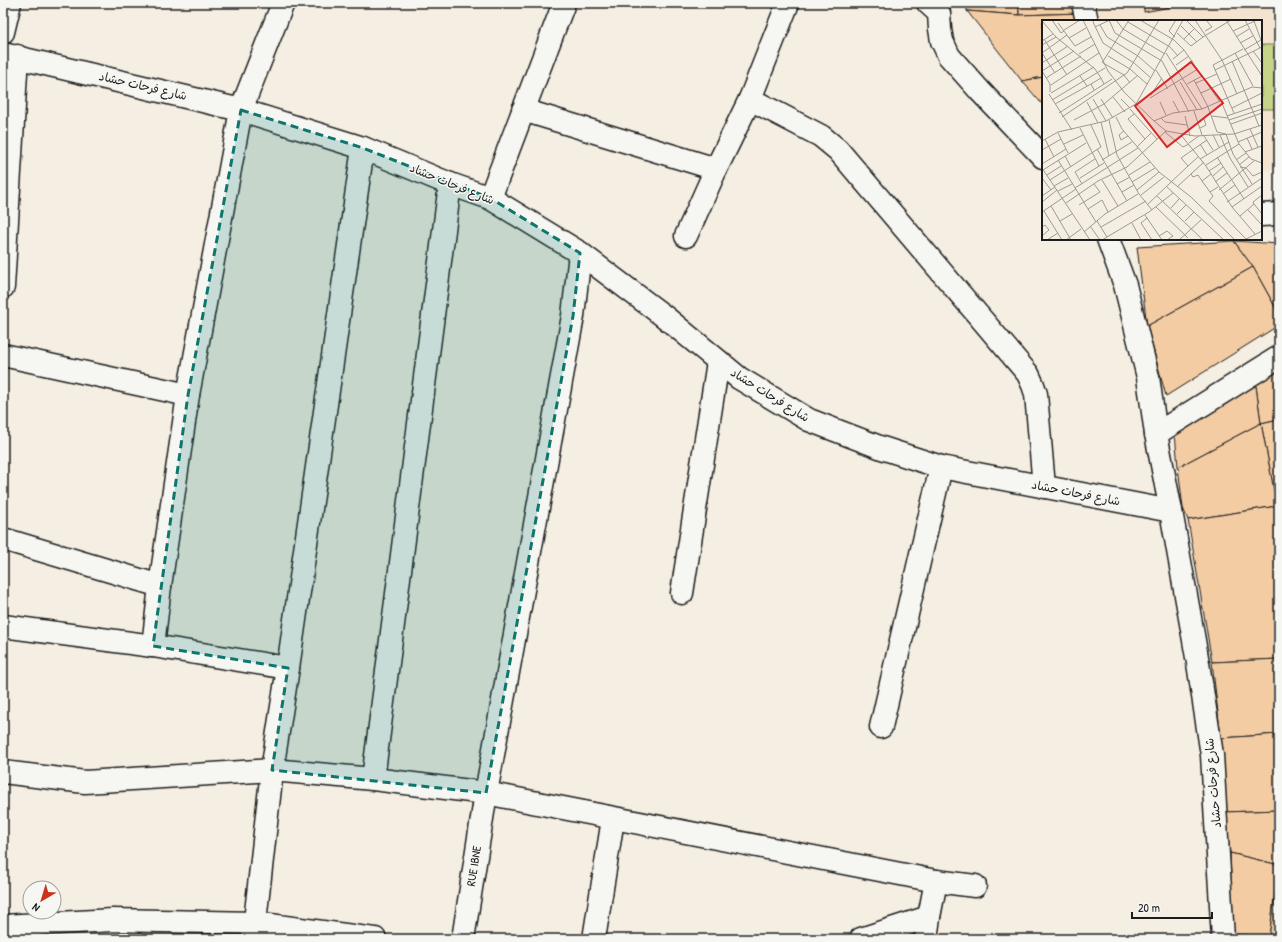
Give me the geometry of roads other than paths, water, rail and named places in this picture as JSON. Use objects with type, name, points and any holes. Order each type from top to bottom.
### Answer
[{"type":"street","points":[[3,32],[10,3]]},
{"type":"street","points":[[153,646],[160,586],[188,395],[242,110],[283,3]]},
{"type":"street","points":[[490,198],[564,3]]},
{"type":"street","points":[[686,236],[750,99],[788,3]]},
{"type":"street","points":[[1082,3],[1087,20]]},
{"type":"street","points":[[935,6],[942,41],[949,56],[1042,156]]},
{"type":"street","points":[[3,287],[10,55]]},
{"type":"street","name":"شارع فرحات حشاد","points":[[10,55],[242,110],[363,148],[450,184],[490,198],[580,253],[665,317],[739,378],[809,420],[882,448],[941,467],[1171,511],[1198,663],[1212,755],[1223,939]]},
{"type":"street","points":[[750,99],[821,136],[838,150],[1028,374],[1036,394],[1044,487]]},
{"type":"street","points":[[523,110],[716,169]]},
{"type":"street","points":[[254,931],[272,770],[363,148]]},
{"type":"street","points":[[372,779],[450,184]]},
{"type":"street","points":[[1262,215],[1279,214]]},
{"type":"street","points":[[1108,240],[1125,285],[1148,377],[1156,434],[1171,511]]},
{"type":"street","name":"RUE IBNE","points":[[463,939],[486,793],[573,316],[580,253]]},
{"type":"street","points":[[3,355],[188,395]]},
{"type":"street","points":[[1156,434],[1279,357]]},
{"type":"street","points":[[682,593],[718,362]]},
{"type":"street","points":[[880,727],[941,467]]},
{"type":"street","points":[[3,539],[160,586]]},
{"type":"street","points":[[3,626],[153,646],[288,668]]},
{"type":"street","points":[[3,772],[85,782],[272,770],[372,779],[486,793],[936,881],[976,886]]},
{"type":"street","points":[[594,939],[613,819]]},
{"type":"street","points":[[926,939],[928,917],[936,881]]},
{"type":"street","points":[[861,939],[928,917]]},
{"type":"street","points":[[3,926],[112,920],[375,939]]}]
